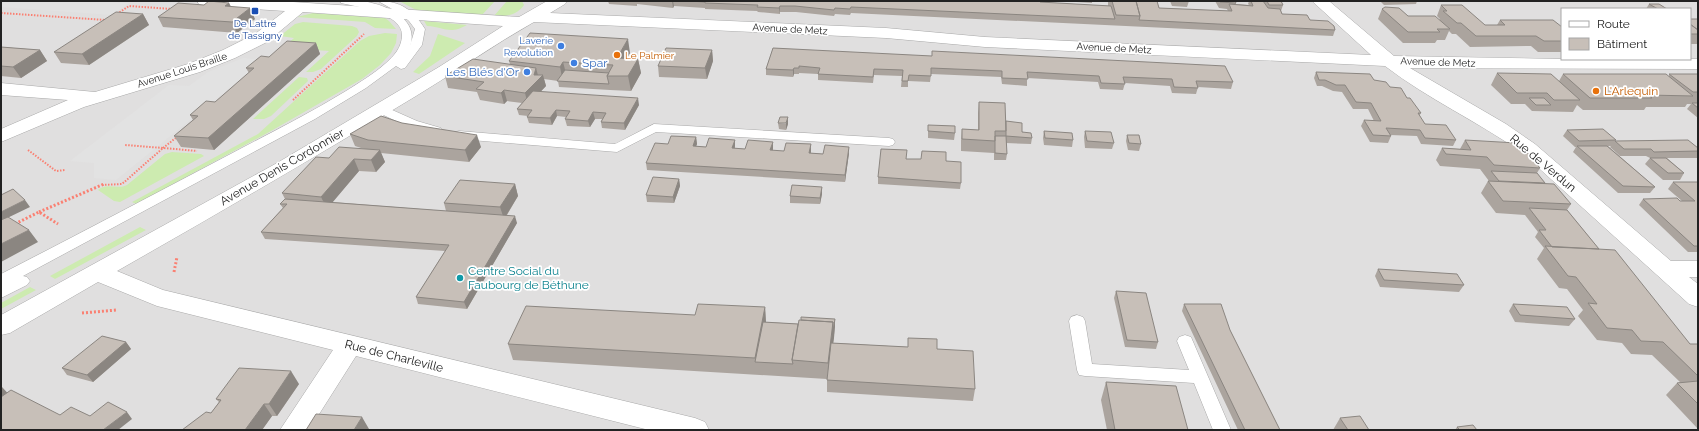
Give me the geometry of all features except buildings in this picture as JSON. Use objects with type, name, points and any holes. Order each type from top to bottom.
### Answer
[{"type":"street","name":"Avenue de Metz","points":[[205,1],[300,7],[386,7],[409,14],[526,20],[838,31],[985,42],[1459,64],[1698,64]]},
{"type":"street","name":"Avenue Denis Cordonnier","points":[[1,326],[284,167],[559,1]]},
{"type":"street","name":"Rue de Verdun","points":[[1320,1],[1389,61],[1421,83],[1502,130],[1528,148],[1698,298]]},
{"type":"street","name":"Avenue Louis Braille","points":[[1,136],[98,96],[194,68],[241,49],[261,38],[300,7]]},
{"type":"street","name":"Avenue Louis Braille","points":[[1,89],[98,96]]},
{"type":"street","points":[[1665,269],[1698,268]]},
{"type":"street","name":"Rue de Charleville","points":[[97,272],[157,297],[695,430]]},
{"type":"street","points":[[294,430],[350,345]]},
{"type":"lane","points":[[1,282],[292,126],[374,78],[388,67],[398,57],[407,39],[404,24],[386,7],[373,7],[345,1]]},
{"type":"lane","points":[[1,292],[290,136],[374,86],[405,62],[417,45],[420,29],[409,14]]},
{"type":"lane","points":[[381,109],[425,128],[456,134],[617,148],[654,128],[889,142]]},
{"type":"lane","points":[[1076,321],[1085,370],[1200,377]]},
{"type":"lane","points":[[1185,341],[1222,430]]},
{"type":"path","points":[[113,17],[129,6],[175,9]]},
{"type":"path","points":[[1,13],[108,20]]},
{"type":"path","points":[[14,225],[39,212],[105,184],[122,184],[180,134]]},
{"type":"path","points":[[125,145],[199,151]]},
{"type":"path","points":[[39,212],[64,228]]},
{"type":"shaded area","points":[[1,1],[1698,1],[1698,430],[1,430]]},
{"type":"shaded area","points":[[1,1],[96,1],[129,3],[112,15],[1,7]]},
{"type":"shaded area","points":[[243,58],[264,60],[116,180],[94,178],[94,163],[70,161],[169,85],[189,86],[208,72]]},
{"type":"green space","points":[[399,1],[495,1],[481,16],[420,12]]},
{"type":"green space","points":[[507,1],[522,1],[524,5],[514,13],[506,16],[493,17]]},
{"type":"green space","points":[[313,13],[385,18],[396,29],[375,28],[365,22],[297,17]]},
{"type":"green space","points":[[424,21],[467,25],[456,30],[447,30],[427,26]]},
{"type":"green space","points":[[303,22],[352,26],[357,28],[359,32],[357,36],[321,69],[313,72],[306,72],[329,51],[285,48],[286,45],[294,38],[280,36],[295,24]]},
{"type":"green space","points":[[385,33],[397,34],[396,43],[391,53],[380,65],[362,79],[271,131],[136,204],[132,202],[258,134],[360,41],[369,36]]},
{"type":"green space","points":[[438,34],[465,43],[419,74],[413,72],[430,56]]},
{"type":"green space","points":[[299,77],[307,78],[308,81],[271,116],[264,119],[253,119]]},
{"type":"green space","points":[[172,152],[201,154],[204,156],[120,202],[114,201],[98,190],[108,186],[120,187],[127,185],[165,154]]},
{"type":"green space","points":[[140,227],[146,230],[55,279],[50,276]]},
{"type":"green space","points":[[30,287],[36,290],[1,309],[1,303]]},
{"type":"place","name":"De Lattre de Tassigny","points":[[255,11]]},
{"type":"place","name":"Laverie Revolution","points":[[561,46]]},
{"type":"place","name":"Le Palmier","points":[[617,55]]},
{"type":"place","name":"Spar","points":[[574,63]]},
{"type":"place","name":"Les Blés d'Or","points":[[527,72]]},
{"type":"place","name":"L'Arlequin","points":[[1596,91]]},
{"type":"place","name":"Centre Social du Faubourg de Béthune","points":[[460,278]]}]
